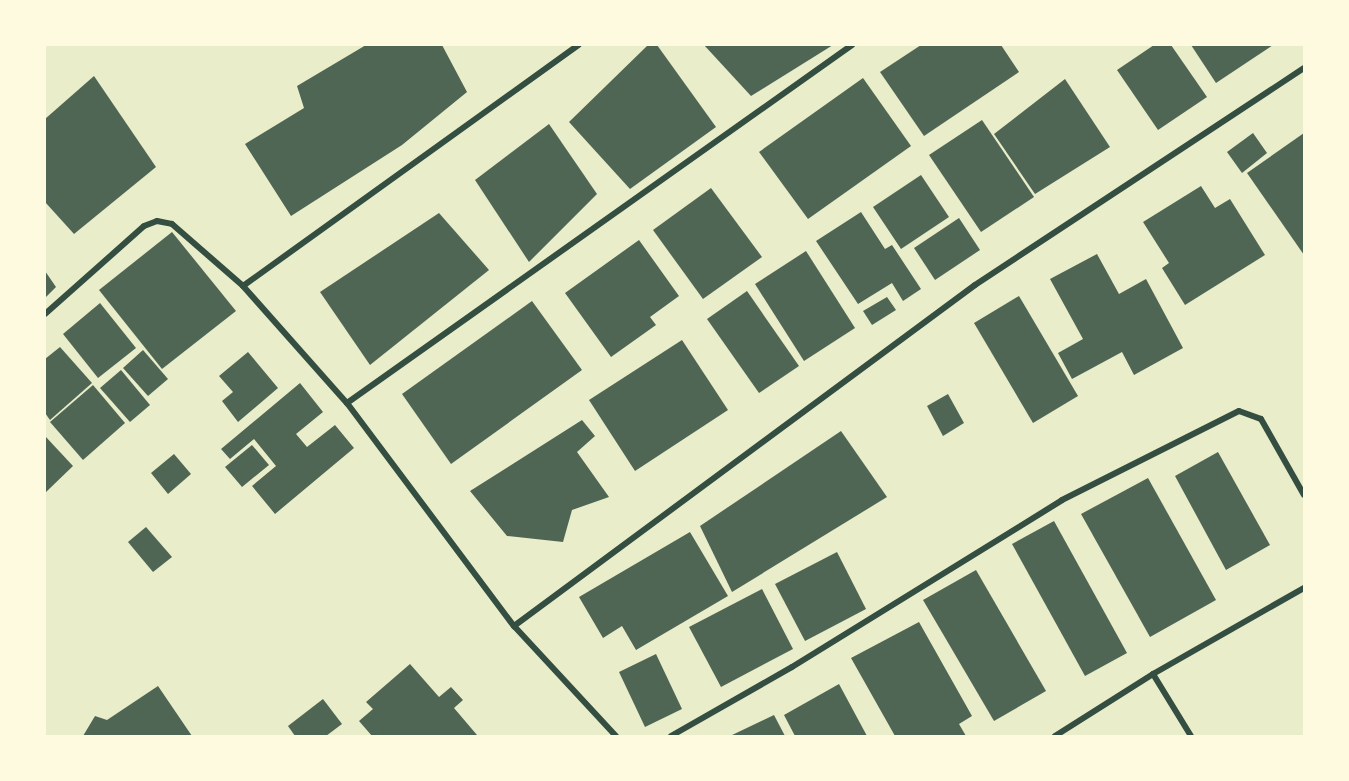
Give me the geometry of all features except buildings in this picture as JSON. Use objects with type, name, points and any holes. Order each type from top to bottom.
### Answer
[{"type":"street","points":[[243,286],[578,45]]},
{"type":"street","points":[[347,403],[852,45]]},
{"type":"street","points":[[514,626],[975,285],[1304,68]]},
{"type":"street","points":[[45,314],[144,226],[157,221],[172,225],[243,286],[347,403],[514,626],[616,736]]},
{"type":"street","points":[[671,736],[792,668],[1062,500],[1239,411],[1261,420],[1304,495]]},
{"type":"street","points":[[1055,736],[1153,674],[1304,588]]},
{"type":"street","points":[[1153,674],[1191,736]]}]
